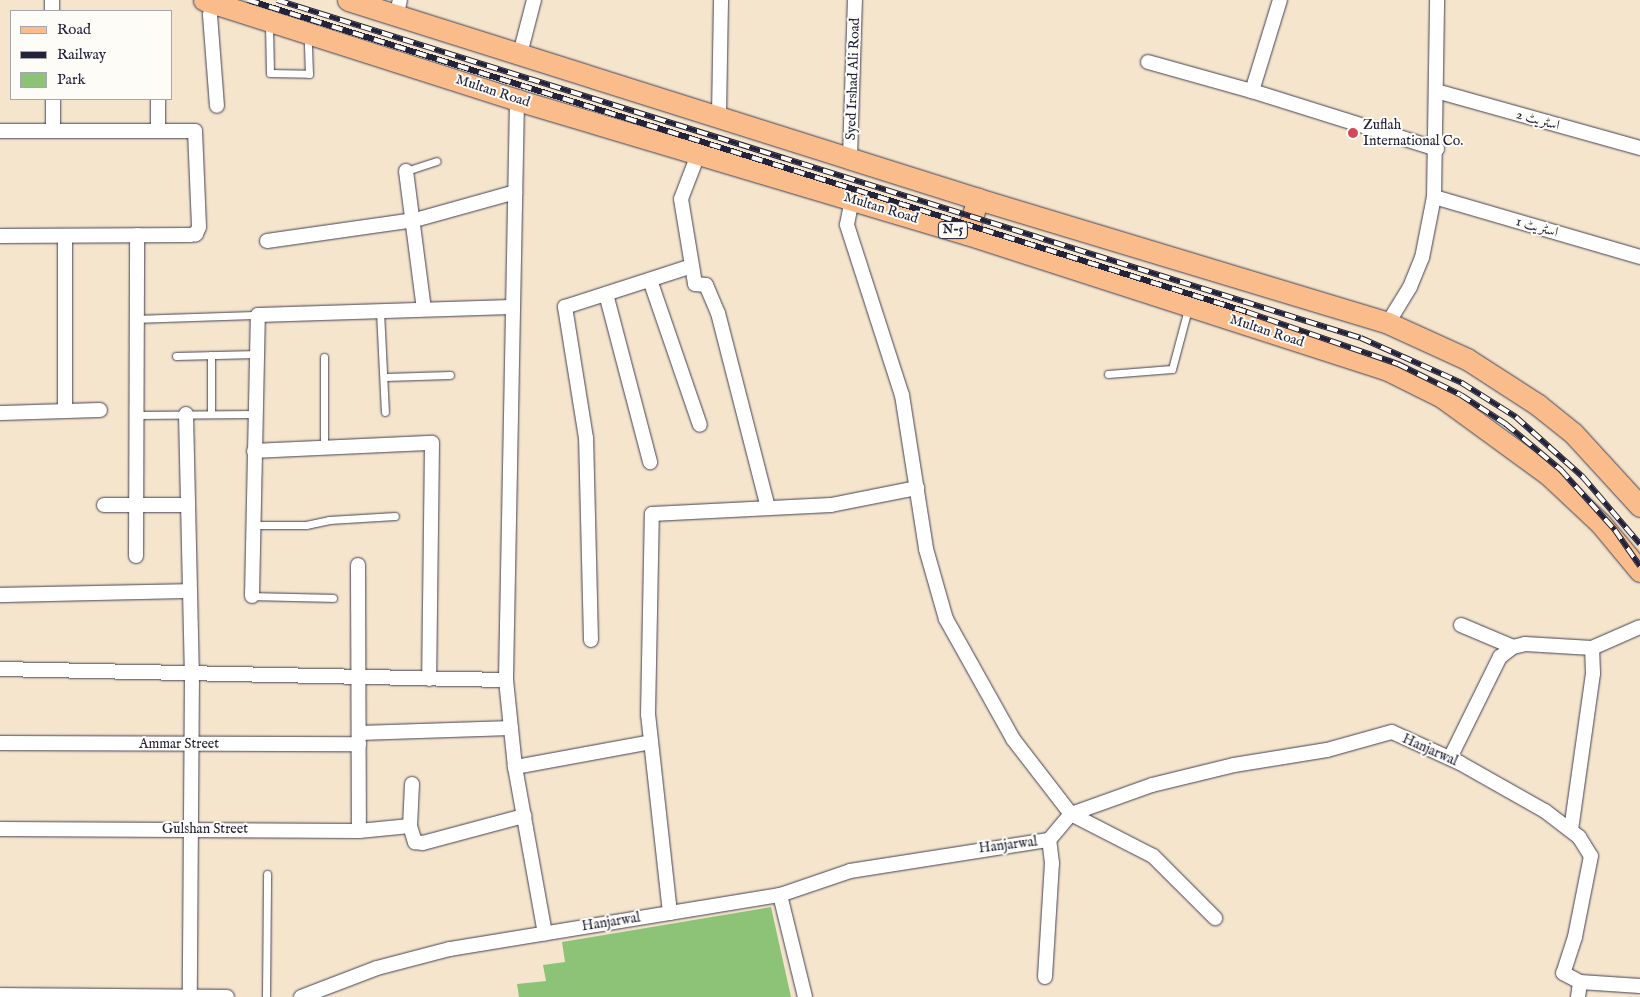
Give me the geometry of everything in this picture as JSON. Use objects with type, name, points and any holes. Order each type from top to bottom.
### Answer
[{"type":"main road","points":[[348,0],[398,8],[520,54],[719,115],[978,199],[1388,323],[1467,359],[1531,400],[1573,433],[1640,506]]},
{"type":"main road","name":"Multan Road","points":[[208,1],[517,100],[699,152],[966,234],[1386,369],[1442,397],[1549,474],[1601,524],[1640,571]]},
{"type":"main road","points":[[966,234],[978,199]]},
{"type":"street","points":[[520,54],[534,0]]},
{"type":"street","points":[[719,115],[721,0]]},
{"type":"street","name":"Syed Irshad Ali Road","points":[[850,157],[855,0]]},
{"type":"street","points":[[1252,91],[1280,0]]},
{"type":"street","points":[[1388,323],[1410,287],[1422,258],[1434,197],[1437,149],[1437,0]]},
{"type":"street","points":[[208,1],[217,106]]},
{"type":"street","points":[[1148,62],[1252,91],[1437,149]]},
{"type":"street","name":"اسٹریٹ 2","points":[[1436,91],[1640,148]]},
{"type":"street","points":[[53,100],[53,131]]},
{"type":"street","points":[[158,100],[158,129]]},
{"type":"street","points":[[517,100],[506,680],[515,766],[545,933]]},
{"type":"street","points":[[0,132],[158,129],[188,129],[195,131],[197,136],[199,228],[196,234],[190,235],[0,236]]},
{"type":"street","points":[[699,152],[681,199],[695,284],[706,285],[718,313],[768,508]]},
{"type":"street","points":[[406,171],[415,220],[424,309]]},
{"type":"street","points":[[267,241],[415,220],[515,192]]},
{"type":"street","name":"اسٹریٹ 1","points":[[1434,197],[1640,257]]},
{"type":"street","points":[[852,199],[847,225],[902,395],[926,549],[946,618],[1013,739],[1071,814],[1153,856],[1215,918]]},
{"type":"street","points":[[136,556],[137,235]]},
{"type":"street","points":[[65,236],[66,411]]},
{"type":"street","points":[[591,640],[586,438],[565,307],[692,266]]},
{"type":"street","points":[[650,280],[700,425]]},
{"type":"street","points":[[606,294],[650,462]]},
{"type":"street","points":[[252,596],[258,315],[512,307]]},
{"type":"street","points":[[0,412],[100,410]]},
{"type":"street","points":[[186,414],[192,673],[190,995]]},
{"type":"street","points":[[254,452],[432,443],[429,679]]},
{"type":"street","points":[[670,913],[648,715],[652,514],[831,505],[917,488]]},
{"type":"street","points":[[104,505],[188,505]]},
{"type":"street","points":[[358,564],[359,831]]},
{"type":"street","points":[[0,595],[190,591]]},
{"type":"street","points":[[1461,625],[1513,647]]},
{"type":"street","points":[[1450,758],[1500,657],[1513,647],[1525,644],[1592,648],[1640,627]]},
{"type":"street","points":[[1571,830],[1593,674],[1592,648]]},
{"type":"street","points":[[0,669],[506,680]]},
{"type":"street","name":"Ammar Street","points":[[0,743],[191,744],[359,738],[511,728]]},
{"type":"street","name":"Hanjarwal","points":[[301,997],[377,968],[450,949],[780,895],[850,871],[1049,840],[1071,814],[1152,784],[1234,765],[1327,750],[1392,732],[1450,758],[1545,811],[1579,837],[1591,856],[1575,937],[1563,973],[1580,982]]},
{"type":"street","points":[[515,766],[651,742]]},
{"type":"street","points":[[412,784],[410,826],[415,842],[423,843],[524,816]]},
{"type":"street","name":"Gulshan Street","points":[[0,829],[192,828],[359,831],[410,826]]},
{"type":"street","points":[[1045,977],[1052,864],[1049,840]]},
{"type":"street","points":[[780,895],[805,997]]},
{"type":"street","points":[[1578,997],[1580,982],[1640,986]]},
{"type":"street","points":[[0,995],[190,995],[227,997]]},
{"type":"lane","points":[[269,20],[270,73],[309,74],[308,32]]},
{"type":"lane","points":[[406,171],[436,161]]},
{"type":"lane","points":[[1108,374],[1172,369],[1189,306]]},
{"type":"lane","points":[[380,310],[385,377],[384,412]]},
{"type":"lane","points":[[137,319],[258,315]]},
{"type":"lane","points":[[176,356],[257,354]]},
{"type":"lane","points":[[211,355],[211,414]]},
{"type":"lane","points":[[324,357],[324,448]]},
{"type":"lane","points":[[385,377],[450,375]]},
{"type":"lane","points":[[137,415],[255,414]]},
{"type":"lane","points":[[253,525],[306,525],[329,520],[395,516]]},
{"type":"lane","points":[[252,596],[334,598]]},
{"type":"lane","points":[[266,997],[267,874]]},
{"type":"green space","points":[[771,907],[791,997],[519,997],[517,984],[546,981],[543,965],[565,962],[562,942]]},
{"type":"railway","points":[[248,0],[1247,312],[1398,364],[1461,395],[1506,424],[1561,470],[1615,530],[1640,566]]},
{"type":"railway","points":[[277,0],[1361,338],[1462,383],[1516,417],[1583,477],[1640,544]]},
{"type":"place","name":"Zuflah International Co.","points":[[1353,133]]}]
